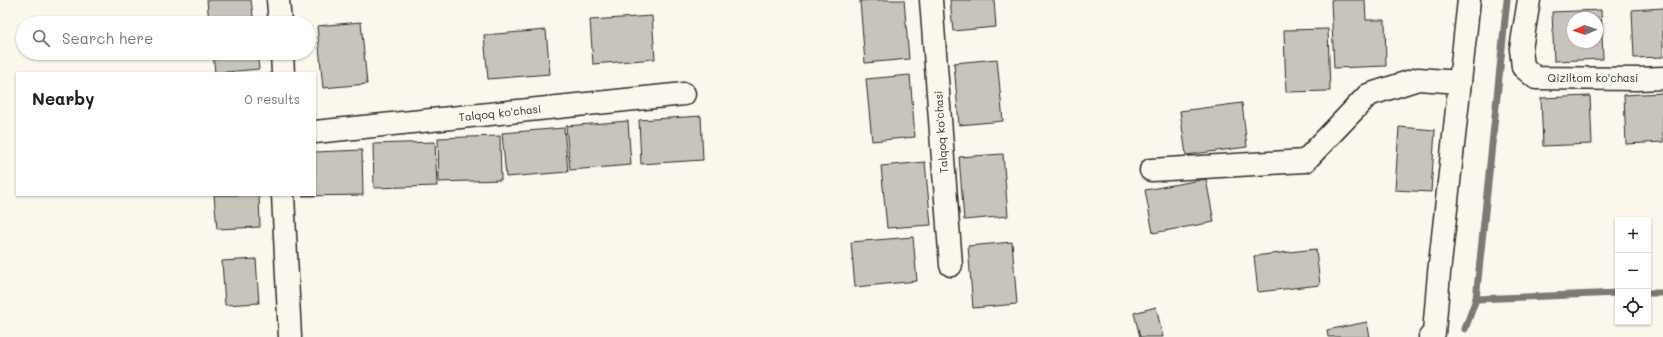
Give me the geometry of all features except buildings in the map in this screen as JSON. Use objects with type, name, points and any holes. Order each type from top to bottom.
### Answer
[{"type":"street","points":[[278,0],[279,16]]},
{"type":"street","name":"Talqoq ko'chasi","points":[[931,0],[951,265]]},
{"type":"street","points":[[1435,336],[1439,273],[1469,0]]},
{"type":"street","name":"Qiziltom ko'chasi","points":[[1529,0],[1521,49],[1523,67],[1536,78],[1663,78]]},
{"type":"street","points":[[282,60],[283,72]]},
{"type":"street","points":[[1150,170],[1305,161],[1368,95],[1418,78],[1460,82]]},
{"type":"street","name":"Talqoq ko'chasi","points":[[316,132],[684,94]]},
{"type":"street","points":[[283,196],[290,337]]},
{"type":"waterway","points":[[1465,329],[1476,299],[1507,0]]},
{"type":"waterway","points":[[1476,299],[1615,293]]},
{"type":"waterway","points":[[1651,293],[1663,293]]}]
